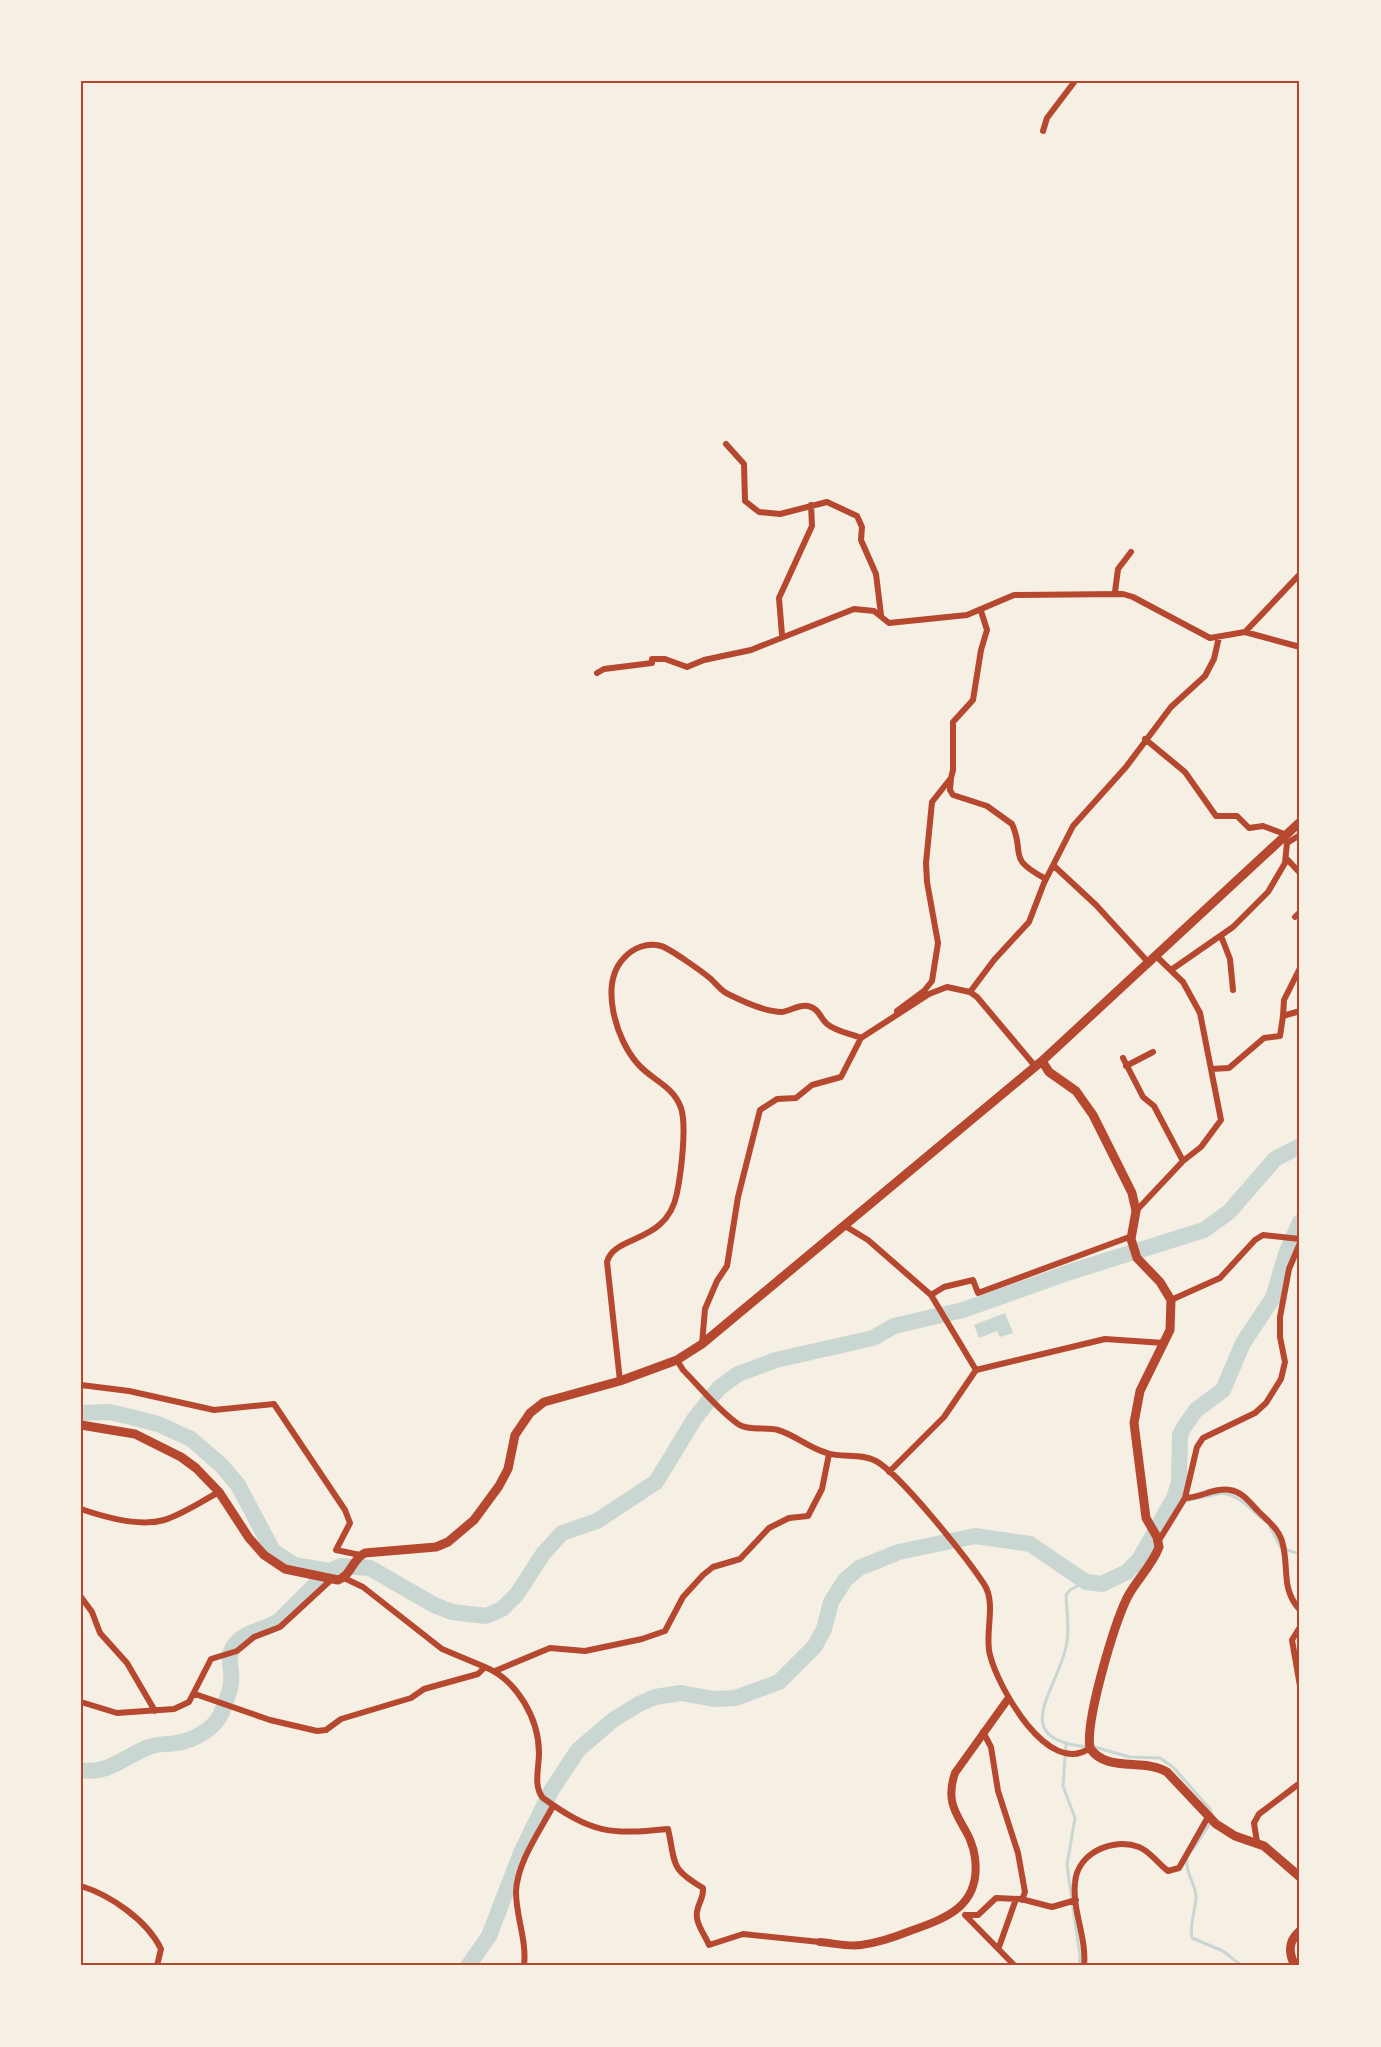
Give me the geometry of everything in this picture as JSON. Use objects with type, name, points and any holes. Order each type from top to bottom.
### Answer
[{"type":"main road","points":[[81,1425],[135,1434],[190,1463],[219,1492],[249,1538],[264,1555],[285,1569],[325,1577],[346,1575],[358,1557],[436,1547],[448,1542],[474,1520],[499,1486],[508,1469],[515,1435],[530,1413],[544,1402],[620,1381],[677,1360],[702,1344],[1038,1064],[1151,958],[1286,839],[1300,822]]},
{"type":"main road","points":[[1038,1064],[1076,1091],[1093,1115],[1124,1175],[1136,1211],[1132,1238],[1137,1258],[1160,1282],[1171,1300],[1172,1321],[1164,1343],[1140,1391],[1135,1411],[1144,1505],[1150,1525],[1158,1539],[1157,1553],[1126,1599],[1093,1705],[1089,1743],[1099,1758],[1109,1762],[1163,1769],[1211,1819],[1235,1836],[1257,1842],[1300,1877]]},
{"type":"main road","points":[[1295,1966],[1289,1948],[1294,1936],[1300,1931]]},
{"type":"street","points":[[1043,131],[1050,113],[1075,81]]},
{"type":"street","points":[[726,444],[744,464],[744,498],[759,512],[780,514],[827,502],[861,520],[861,540],[876,574],[881,615]]},
{"type":"street","points":[[782,635],[779,598],[812,526],[811,505]]},
{"type":"street","points":[[1115,592],[1118,569],[1131,552]]},
{"type":"street","points":[[1245,632],[1300,574]]},
{"type":"street","points":[[597,673],[604,669],[652,663],[652,659],[665,659],[687,667],[704,660],[751,650],[782,635],[832,620],[844,611],[854,609],[874,611],[892,623],[941,619],[981,611],[1014,595],[1115,592],[1133,597],[1210,638],[1245,632],[1300,647]]},
{"type":"street","points":[[981,611],[987,630],[986,636],[981,650],[972,704],[953,722],[954,760],[950,790],[952,795],[987,806],[1012,824],[1018,858],[1033,872],[1046,879]]},
{"type":"street","points":[[970,992],[994,960],[1029,921],[1046,879],[1073,826],[1126,767],[1171,707],[1205,676],[1214,659],[1219,637]]},
{"type":"street","points":[[1145,739],[1185,772],[1216,816],[1237,816],[1250,828],[1263,826],[1286,839],[1300,835]]},
{"type":"street","points":[[702,1344],[705,1309],[717,1281],[727,1266],[738,1197],[748,1167],[760,1110],[777,1099],[796,1098],[812,1085],[842,1077],[861,1038],[924,991],[932,981],[938,943],[926,875],[932,802],[951,778]]},
{"type":"street","points":[[1171,970],[1221,936],[1268,892],[1286,858],[1286,839]]},
{"type":"street","points":[[1286,858],[1300,873]]},
{"type":"street","points":[[1054,866],[1151,958],[1171,970],[1183,982],[1200,1012],[1221,1120],[1201,1147],[1183,1161],[1136,1211]]},
{"type":"street","points":[[1221,936],[1230,959],[1233,990]]},
{"type":"street","points":[[620,1381],[607,1262],[609,1254],[614,1249],[643,1237],[669,1214],[677,1193],[683,1121],[677,1099],[672,1091],[636,1063],[622,1036],[612,1003],[615,974],[621,962],[630,952],[642,946],[650,944],[664,947],[733,997],[773,1011],[809,1006],[817,1011],[829,1026],[861,1038]]},
{"type":"street","points":[[1211,1069],[1228,1068],[1264,1038],[1280,1036],[1284,1000],[1300,968]]},
{"type":"street","points":[[893,1015],[944,988],[970,992],[1038,1064]]},
{"type":"street","points":[[1283,1016],[1300,1011]]},
{"type":"street","points":[[1126,1066],[1153,1052]]},
{"type":"street","points":[[1123,1058],[1143,1097],[1154,1106],[1183,1161]]},
{"type":"street","points":[[845,1226],[868,1240],[931,1295],[976,1370]]},
{"type":"street","points":[[1158,1539],[1185,1498],[1197,1447],[1203,1438],[1255,1413],[1266,1403],[1281,1379],[1284,1362],[1280,1317],[1289,1269],[1299,1240],[1284,1236],[1263,1235],[1255,1240],[1220,1278],[1171,1300]]},
{"type":"street","points":[[931,1295],[944,1287],[973,1280],[978,1293],[1132,1238]]},
{"type":"street","points":[[889,1472],[944,1417],[976,1370],[1105,1339],[1164,1343]]},
{"type":"street","points":[[677,1360],[683,1370],[740,1426],[778,1430],[829,1454],[868,1458],[889,1472],[952,1543],[986,1587],[990,1612],[990,1655],[1008,1700],[1042,1741],[1052,1748],[1074,1754],[1083,1753],[1089,1743]]},
{"type":"street","points":[[81,1385],[129,1391],[214,1410],[274,1404],[345,1510],[350,1523],[336,1550],[358,1557]]},
{"type":"street","points":[[495,1671],[550,1648],[585,1650],[642,1639],[665,1631],[683,1597],[703,1575],[713,1568],[740,1559],[769,1528],[789,1518],[808,1516],[822,1489],[829,1454]]},
{"type":"street","points":[[1185,1498],[1222,1489],[1234,1491],[1246,1498],[1274,1525],[1280,1537],[1286,1563],[1287,1590],[1300,1610]]},
{"type":"street","points":[[81,1509],[103,1516],[154,1521],[165,1519],[219,1492]]},
{"type":"street","points":[[346,1575],[442,1648],[495,1671],[521,1696],[538,1739],[538,1792],[554,1806],[591,1827],[612,1833],[668,1829],[677,1870],[684,1878],[703,1888],[704,1896],[696,1914],[697,1922],[709,1945],[743,1934],[861,1945],[948,1918],[970,1894],[975,1878],[976,1861],[968,1836],[952,1810],[951,1785],[955,1773],[1008,1700]]},
{"type":"street","points":[[81,1702],[117,1713],[155,1711],[182,1706],[195,1694],[211,1659],[237,1651],[254,1637],[280,1627],[325,1577]]},
{"type":"street","points":[[81,1597],[92,1612],[100,1633],[131,1668],[155,1711]]},
{"type":"street","points":[[1300,1627],[1292,1640],[1292,1651],[1300,1686]]},
{"type":"street","points":[[1292,1651],[1300,1653]]},
{"type":"street","points":[[195,1694],[270,1720],[317,1731],[326,1730],[341,1719],[411,1698],[424,1689],[470,1677],[485,1667]]},
{"type":"street","points":[[983,1732],[995,1764],[998,1791],[1018,1853],[1025,1892],[1019,1899],[999,1947]]},
{"type":"street","points":[[1257,1842],[1254,1823],[1259,1814],[1289,1789],[1300,1783]]},
{"type":"street","points":[[524,1966],[524,1931],[516,1892],[526,1858],[554,1806]]},
{"type":"street","points":[[1084,1966],[1074,1884],[1077,1873],[1096,1850],[1102,1847],[1135,1846],[1147,1851],[1168,1871],[1173,1871],[1179,1868],[1211,1819]]},
{"type":"street","points":[[81,1886],[103,1893],[149,1931],[161,1949],[157,1966]]},
{"type":"street","points":[[965,1915],[978,1915],[993,1899],[1019,1899],[1052,1907],[1076,1900]]},
{"type":"street","points":[[958,1909],[999,1947],[1015,1966]]},
{"type":"shaded area","points":[[1005,1313],[1013,1333],[1000,1337],[997,1331],[979,1338],[974,1325]]},
{"type":"waterway","points":[[81,1413],[109,1412],[131,1417],[158,1424],[191,1439],[221,1465],[238,1485],[273,1551],[294,1565],[329,1571],[342,1566],[370,1568],[434,1605],[452,1612],[486,1616],[502,1609],[517,1594],[543,1554],[562,1533],[597,1521],[656,1482],[695,1418],[719,1388],[738,1374],[776,1360],[873,1338],[894,1326],[963,1310],[1070,1272],[1204,1230],[1229,1212],[1275,1159],[1300,1146]]},
{"type":"waterway","points":[[468,1966],[489,1936],[521,1853],[551,1791],[578,1750],[613,1720],[655,1697],[681,1693],[714,1699],[735,1698],[779,1682],[815,1646],[824,1629],[831,1602],[845,1580],[859,1568],[899,1552],[975,1536],[1030,1544],[1086,1582],[1102,1584],[1127,1572],[1139,1560],[1174,1498],[1179,1483],[1180,1435],[1196,1410],[1223,1390],[1243,1343],[1273,1298],[1286,1254],[1300,1222]]},
{"type":"waterway","points":[[1171,1504],[1222,1493],[1235,1497],[1266,1522]]},
{"type":"waterway","points":[[1270,1527],[1281,1548],[1300,1554]]},
{"type":"waterway","points":[[81,1770],[100,1770],[149,1747],[183,1742],[196,1737],[213,1725],[221,1714],[228,1695],[231,1678],[230,1656],[233,1647],[243,1637],[280,1620],[329,1571]]},
{"type":"waterway","points":[[1086,1582],[1070,1590],[1066,1595],[1067,1644],[1047,1698],[1043,1712],[1043,1725],[1050,1735],[1064,1743],[1088,1747]]},
{"type":"waterway","points":[[1066,1744],[1063,1786],[1075,1818],[1067,1865],[1080,1957],[1079,1966]]},
{"type":"waterway","points":[[1094,1747],[1130,1757],[1160,1758],[1173,1767],[1210,1809],[1212,1816]]},
{"type":"waterway","points":[[1193,1849],[1211,1822]]},
{"type":"waterway","points":[[1187,1860],[1187,1869],[1196,1896],[1191,1928],[1192,1938],[1223,1951],[1242,1966]]}]
